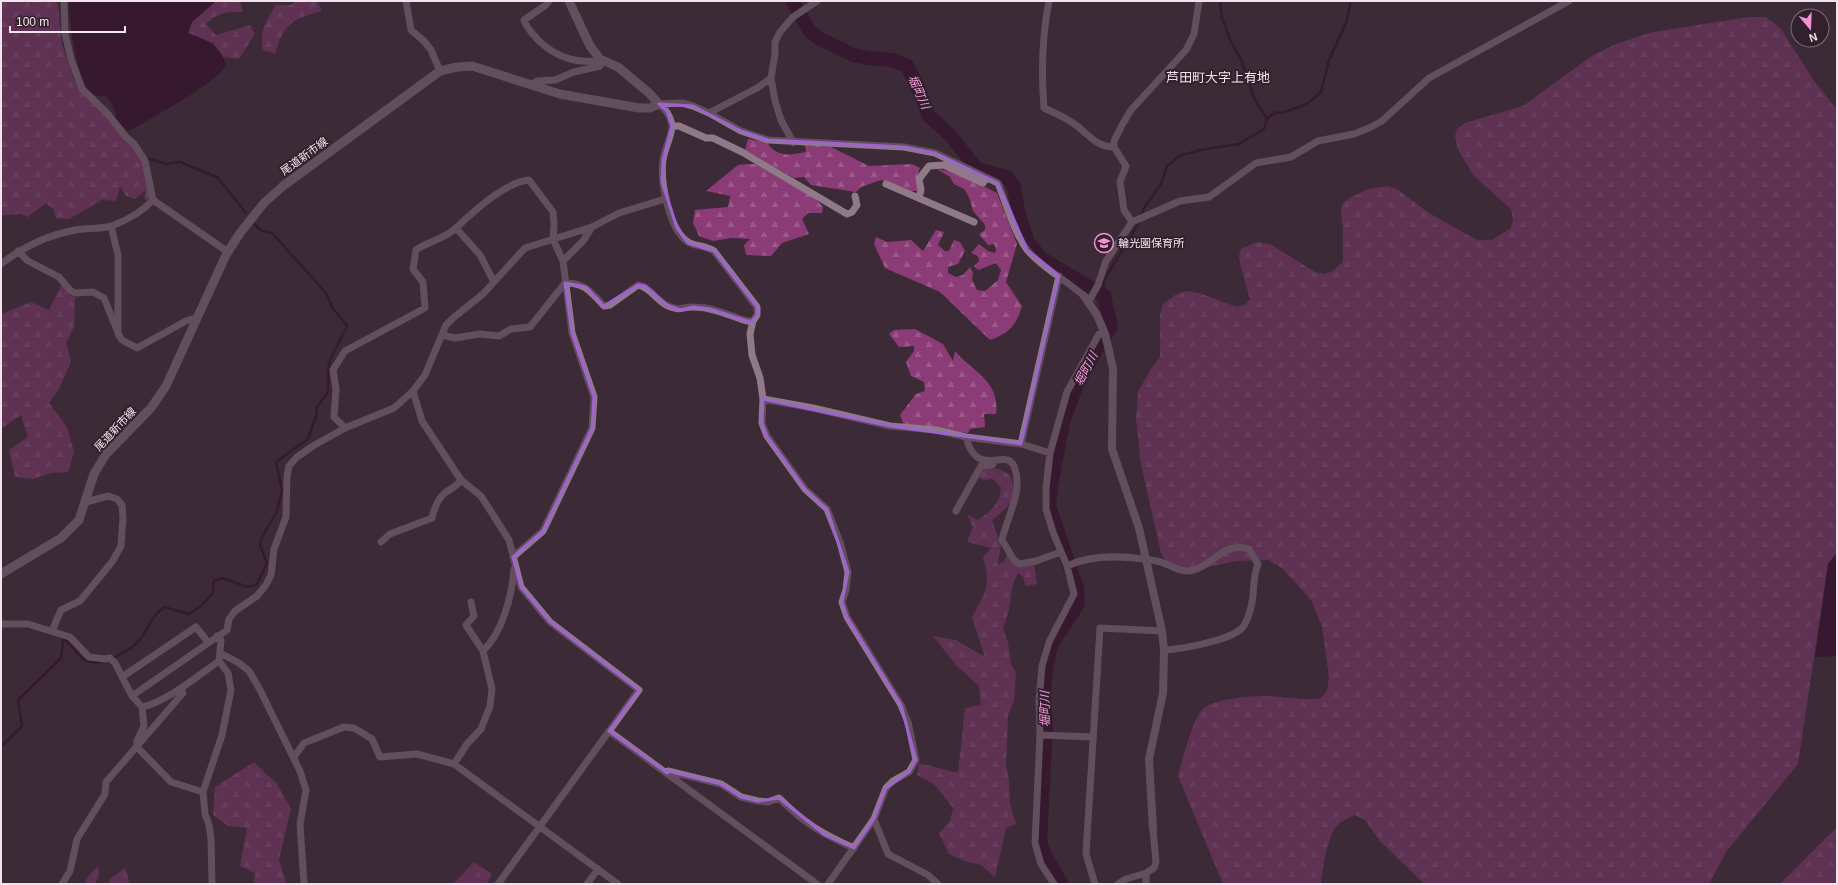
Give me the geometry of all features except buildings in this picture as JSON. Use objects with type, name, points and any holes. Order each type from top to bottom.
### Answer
[{"type":"main road","points":[[569,1],[590,46],[600,59],[618,67],[649,93],[659,104]]},
{"type":"main road","name":"尾道新市線","points":[[1,574],[61,538],[79,520],[94,474],[106,454],[151,408],[166,386],[228,252],[240,233],[264,203],[283,186],[440,71],[457,66],[472,66],[560,94],[639,108],[650,108],[659,104]]},
{"type":"street","points":[[64,1],[65,34],[82,89],[107,113],[126,137],[134,144],[145,161],[153,200],[228,252]]},
{"type":"street","points":[[406,1],[411,30],[424,41],[431,50],[440,71]]},
{"type":"street","points":[[550,1],[524,20],[528,29],[550,51],[567,58],[591,62],[603,61]]},
{"type":"street","points":[[793,142],[781,120],[775,101],[772,78],[775,42],[780,32],[793,17],[817,1]]},
{"type":"street","points":[[1049,1],[1044,28],[1042,72],[1044,108],[1077,126],[1095,142],[1106,147],[1114,147]]},
{"type":"street","points":[[1132,222],[1124,210],[1120,182],[1126,166],[1114,147],[1114,141],[1131,110],[1186,50],[1194,34],[1199,1]]},
{"type":"street","points":[[1086,299],[1098,285],[1106,261],[1132,222],[1180,201],[1209,196],[1256,163],[1291,157],[1318,141],[1354,134],[1369,128],[1382,121],[1429,78],[1569,1]]},
{"type":"street","points":[[532,84],[537,81],[555,80],[574,72],[600,66],[603,61]]},
{"type":"street","points":[[709,113],[758,88],[772,78]]},
{"type":"street","points":[[659,104],[682,103],[709,113],[755,137],[793,142],[904,147],[935,153],[998,183],[1017,231],[1027,250],[1037,260],[1086,299],[1098,315],[1105,334],[1113,369],[1112,449],[1139,528],[1162,631],[1164,650],[1163,693],[1150,759],[1156,862],[1154,868],[1146,873],[1126,879],[1118,884]]},
{"type":"street","points":[[659,104],[667,111],[672,126],[663,160],[662,182],[666,200],[677,228],[688,242],[707,246],[714,251],[757,307],[758,315],[752,321],[750,334],[752,355],[760,378],[764,399],[762,423],[766,436],[805,489],[828,509],[840,542],[848,572],[846,590],[842,602],[847,617],[901,705],[908,722],[916,760],[909,772],[893,781],[886,788],[874,819],[828,884]]},
{"type":"street","points":[[672,126],[679,126],[706,138],[713,138],[742,152],[847,214],[852,212],[857,205],[855,196]]},
{"type":"street","points":[[919,197],[921,190],[919,179],[929,166],[944,165],[983,183],[987,178]]},
{"type":"street","points":[[345,428],[334,417],[336,389],[333,370],[345,351],[425,308],[423,282],[412,269],[416,250],[429,242],[448,236],[480,206],[520,181],[529,180],[553,212],[553,239],[563,261],[572,333],[594,397],[592,428],[543,531],[512,557]]},
{"type":"street","points":[[886,184],[901,192],[919,197],[974,222]]},
{"type":"street","points":[[1,264],[18,251],[50,236],[75,230],[111,226],[144,211],[153,200]]},
{"type":"street","points":[[132,696],[227,630],[229,619],[235,611],[257,596],[266,585],[271,575],[274,549],[286,517],[287,477],[289,466],[297,457],[345,428],[394,408],[413,391],[425,375],[446,326],[453,318],[483,294],[525,248],[592,227],[619,213],[666,200]]},
{"type":"street","points":[[111,226],[118,255],[118,334]]},
{"type":"street","points":[[563,261],[583,241],[592,227]]},
{"type":"street","points":[[456,228],[480,255],[494,282]]},
{"type":"street","points":[[18,251],[28,261],[59,277],[70,290],[75,293],[93,292],[104,298],[118,334],[122,340],[137,348],[186,321],[196,321]]},
{"type":"street","points":[[1021,444],[1059,276]]},
{"type":"street","points":[[565,283],[574,283],[586,287],[604,306],[610,305],[638,285],[645,286],[667,305],[680,310],[694,307],[710,309],[747,321],[752,321]]},
{"type":"street","points":[[442,336],[455,338],[480,334],[499,336],[511,329],[530,327],[565,283]]},
{"type":"street","points":[[1054,884],[1041,864],[1035,843],[1040,735],[1039,701],[1042,666],[1049,642],[1074,594],[1067,566],[1046,509],[1046,488],[1050,453],[1067,392],[1100,334],[1105,334]]},
{"type":"street","points":[[413,391],[422,421],[461,480],[481,496],[509,540],[512,557],[521,587],[550,622],[639,690],[498,884]]},
{"type":"street","points":[[764,399],[813,408],[890,426],[936,430],[966,437],[1021,444],[1050,453]]},
{"type":"street","points":[[966,437],[969,449],[978,458],[987,461],[1005,459],[1011,461],[1014,466],[1016,482],[1015,501],[1004,526],[1002,540],[1014,560],[1020,564],[1061,552]]},
{"type":"street","points":[[956,511],[981,466],[992,465],[995,460]]},
{"type":"street","points":[[381,542],[390,534],[432,518],[435,508],[444,493],[457,486],[461,480]]},
{"type":"street","points":[[52,632],[61,610],[80,601],[112,562],[121,546],[123,518],[122,505],[117,499],[108,496],[86,502]]},
{"type":"street","points":[[1067,566],[1076,562],[1106,556],[1158,561],[1176,569],[1186,571],[1197,568],[1229,549],[1241,546],[1249,549],[1258,564],[1254,573],[1252,606],[1246,622],[1241,629],[1218,639],[1194,646],[1164,650]]},
{"type":"street","points":[[483,651],[491,643],[508,604],[515,566]]},
{"type":"street","points":[[454,764],[467,744],[481,729],[490,706],[492,689],[483,651],[466,625],[474,616],[471,602]]},
{"type":"street","points":[[1,624],[28,624],[70,637],[90,657],[113,660],[132,696],[142,707],[144,726],[137,741],[137,746],[171,782],[203,792]]},
{"type":"street","points":[[122,677],[196,627],[208,642]]},
{"type":"street","points":[[1095,884],[1086,854],[1100,628],[1162,631]]},
{"type":"street","points":[[212,884],[211,839],[209,825],[205,814],[203,792],[222,735],[231,690],[228,673],[219,661],[221,640],[217,636]]},
{"type":"street","points":[[220,653],[239,663],[249,671],[294,757],[306,790],[300,824],[304,884]]},
{"type":"street","points":[[142,707],[151,706],[181,688],[219,661]]},
{"type":"street","points":[[62,884],[70,871],[77,839],[105,794],[106,782],[183,693],[181,688]]},
{"type":"street","points":[[294,757],[304,743],[344,727],[354,728],[372,740],[380,757],[417,754],[454,764],[618,884]]},
{"type":"street","points":[[609,731],[817,884]]},
{"type":"street","points":[[1040,735],[1093,737]]},
{"type":"street","points":[[667,774],[668,771],[721,784],[741,797],[758,801],[768,802],[779,798],[796,814],[825,835],[854,848]]},
{"type":"street","points":[[874,819],[888,854],[928,876],[938,884]]},
{"type":"street","points":[[587,884],[598,869]]},
{"type":"street","points":[[1146,873],[1146,884]]},
{"type":"highlighted area","points":[[659,104],[693,106],[741,131],[768,140],[904,147],[935,153],[998,183],[1027,250],[1059,276],[1021,444],[890,426],[763,399],[762,423],[767,436],[805,489],[827,509],[848,572],[842,602],[847,617],[901,705],[916,760],[909,772],[886,788],[874,819],[854,848],[825,835],[779,798],[758,801],[741,797],[721,784],[668,771],[667,773],[609,731],[639,690],[550,622],[521,587],[513,557],[543,531],[592,428],[594,397],[572,333],[565,283],[586,287],[604,306],[638,285],[645,286],[667,305],[680,310],[694,307],[710,309],[747,321],[752,321],[757,315],[757,307],[714,251],[688,243],[677,228],[662,182],[663,160],[672,126],[667,111]]},
{"type":"green space","points":[[1,1],[55,1],[58,4],[62,45],[74,80],[91,102],[113,123],[135,149],[143,164],[146,177],[154,184],[155,195],[145,201],[145,191],[135,199],[126,196],[120,186],[116,201],[102,200],[69,219],[56,218],[54,210],[46,203],[28,217],[21,214],[1,215]]},
{"type":"green space","points":[[216,1],[240,1],[243,12],[218,15],[210,20],[206,24],[216,35],[250,25],[255,34],[239,59],[223,57],[213,43],[188,33],[192,22]]},
{"type":"green space","points":[[294,1],[317,1],[322,11],[303,17],[291,24],[282,35],[275,54],[263,50],[262,37],[264,26],[276,5],[292,5]]},
{"type":"green space","points":[[1749,17],[1766,17],[1781,29],[1790,43],[1790,48],[1793,48],[1812,78],[1837,110],[1837,553],[1828,564],[1798,764],[1726,852],[1709,884],[1424,884],[1379,840],[1365,820],[1355,815],[1340,823],[1330,838],[1321,884],[1223,884],[1178,776],[1198,715],[1207,706],[1214,703],[1240,698],[1263,696],[1307,699],[1321,698],[1327,691],[1329,677],[1322,626],[1311,600],[1283,569],[1269,560],[1236,561],[1179,573],[1171,569],[1161,553],[1141,464],[1136,418],[1138,392],[1151,369],[1160,357],[1160,315],[1163,304],[1175,295],[1186,291],[1199,293],[1237,307],[1246,304],[1250,299],[1239,256],[1241,249],[1257,242],[1270,244],[1315,272],[1324,274],[1333,271],[1343,262],[1342,204],[1351,197],[1369,189],[1387,186],[1397,189],[1429,213],[1477,240],[1492,240],[1511,228],[1513,220],[1511,209],[1474,176],[1458,150],[1455,136],[1457,129],[1465,123],[1523,106],[1593,55],[1616,44],[1653,32]]},
{"type":"green space","points":[[748,139],[767,142],[775,151],[784,154],[806,152],[805,145],[831,147],[869,166],[912,164],[920,168],[916,179],[918,191],[906,191],[890,182],[881,180],[861,187],[856,192],[811,185],[804,177],[794,178],[745,150]]},
{"type":"green space","points":[[756,164],[815,198],[823,207],[822,213],[808,213],[802,219],[809,234],[782,243],[771,256],[746,255],[744,245],[750,239],[731,238],[713,241],[699,236],[693,223],[695,210],[728,207],[730,196],[706,191],[738,165]]},
{"type":"green space","points":[[937,169],[955,172],[997,193],[1017,244],[1006,282],[1022,306],[1017,319],[1011,328],[1002,335],[990,340],[940,292],[885,268],[874,244],[876,237],[887,242],[911,240],[923,251],[936,230],[944,232],[938,245],[945,251],[949,251],[954,240],[960,242],[965,251],[958,264],[948,267],[948,273],[956,277],[963,275],[970,267],[973,273],[972,280],[977,290],[985,291],[998,280],[1001,270],[996,263],[978,270],[974,266],[979,261],[978,256],[971,253],[979,244],[988,251],[995,253],[996,249],[994,244],[988,245],[979,234],[985,230],[985,225],[973,211],[969,197],[964,189],[954,184],[950,177]]},
{"type":"green space","points":[[62,284],[70,295],[75,298],[74,327],[66,343],[71,361],[59,389],[49,403],[67,427],[74,452],[68,472],[51,473],[33,479],[15,477],[9,450],[28,437],[21,415],[1,429],[1,314],[31,302],[49,310]]},
{"type":"green space","points":[[915,329],[943,344],[953,361],[955,351],[990,385],[994,393],[996,414],[984,414],[985,427],[970,429],[968,433],[904,425],[900,415],[916,394],[925,391],[924,382],[911,376],[906,362],[914,351],[914,346],[899,347],[889,334],[894,330]]},
{"type":"green space","points":[[985,468],[999,469],[1010,475],[1014,490],[1011,501],[1004,510],[992,520],[1001,545],[998,564],[1004,562],[1007,554],[1012,562],[1019,567],[1034,563],[1037,584],[1026,586],[1023,577],[1018,573],[1013,583],[1009,610],[1003,629],[1008,642],[1011,664],[1016,672],[1014,701],[1008,716],[1006,765],[1009,780],[1010,804],[1016,824],[1006,828],[995,877],[981,865],[965,861],[949,854],[939,833],[950,821],[953,808],[935,785],[917,775],[919,763],[958,773],[965,708],[981,705],[979,686],[956,665],[933,636],[956,640],[985,657],[972,617],[986,589],[987,576],[983,558],[991,548],[967,542],[973,527],[967,514],[978,520],[991,510],[999,498],[1001,487],[993,479],[983,480],[978,477]]},
{"type":"green space","points":[[254,762],[277,784],[291,809],[279,860],[286,882],[275,884],[254,883],[255,873],[240,866],[247,828],[228,826],[213,815],[215,787]]},
{"type":"green space","points":[[1837,827],[1837,884],[1780,884]]},
{"type":"green space","points":[[474,862],[492,874],[487,884],[453,884]]},
{"type":"green space","points":[[98,866],[99,876],[95,884],[85,884],[87,878]]},
{"type":"green space","points":[[125,868],[130,884],[109,884],[109,880]]},
{"type":"shaded area","points":[[68,1],[216,1],[192,22],[188,33],[207,41],[216,47],[226,65],[220,73],[197,91],[129,131],[115,123],[116,113],[108,97],[96,95],[89,90],[83,80],[72,37]]},
{"type":"shaded area","points":[[1837,553],[1837,656],[1815,657],[1828,564]]},
{"type":"waterway","name":"堀町川","points":[[792,1],[809,30],[820,39],[853,55],[892,60],[907,66],[917,85],[929,116],[949,134],[977,169],[1007,177],[1014,187],[1019,216],[1028,242],[1041,258],[1104,296],[1111,326],[1079,379],[1063,422],[1049,506],[1077,588],[1078,604],[1051,645],[1043,696],[1046,725],[1040,842],[1045,856],[1062,884]]},
{"type":"waterway","points":[[1220,1],[1222,18],[1231,42],[1241,59],[1255,100],[1267,119]]},
{"type":"waterway","points":[[1141,216],[1144,208],[1161,184],[1167,166],[1179,156],[1200,150],[1239,144],[1264,129],[1267,119],[1274,113],[1284,112],[1307,104],[1321,92],[1329,60],[1346,23],[1351,1]]},
{"type":"waterway","points":[[145,158],[167,164],[180,162],[217,177],[246,213]]},
{"type":"waterway","points":[[1104,296],[1104,280],[1140,221]]},
{"type":"waterway","points":[[113,658],[128,650],[135,644],[153,618],[164,607],[189,614],[201,606],[213,593],[214,581],[222,578],[248,587],[257,584],[267,563],[260,545],[262,537],[277,511],[282,490],[276,462],[308,439],[316,416],[317,407],[328,392],[328,370],[330,360],[347,326],[332,307],[326,293],[272,233],[262,231],[252,222]]},
{"type":"waterway","points":[[1,747],[22,726],[18,700],[61,658],[63,639],[87,661],[102,662]]},
{"type":"place","name":"輪光園保育所","points":[[1104,243]]},
{"type":"district","name":"芦田町大字上有地","points":[[1218,77]]}]
